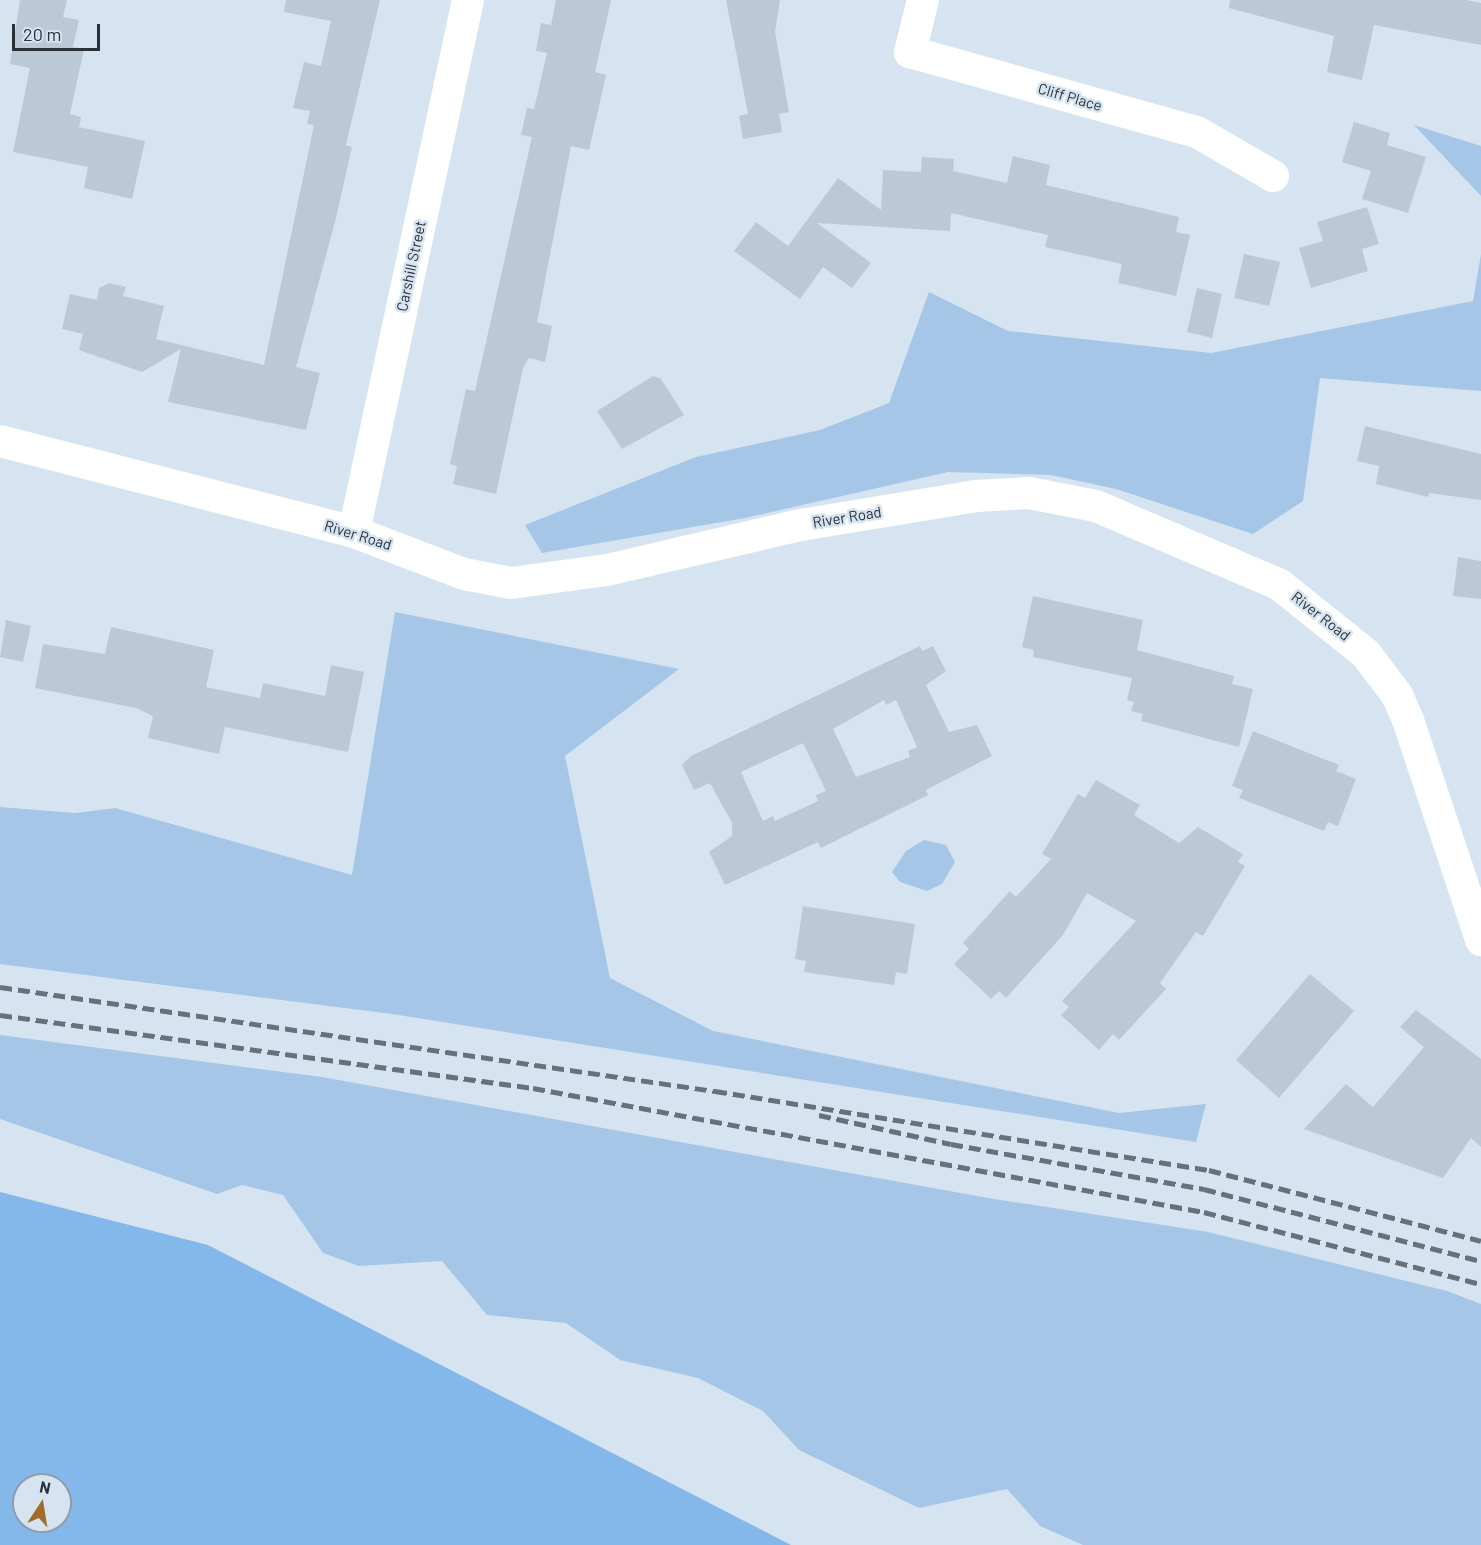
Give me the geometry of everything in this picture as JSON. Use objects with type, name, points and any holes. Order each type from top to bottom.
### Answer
[{"type":"street","name":"Carshill Street","points":[[354,532],[468,0]]},
{"type":"street","name":"Cliff Place","points":[[923,0],[910,52],[1197,132],[1273,176]]},
{"type":"street","name":"River Road","points":[[0,441],[354,532],[464,574],[541,582],[801,525],[976,496],[1029,493],[1096,506],[1280,585],[1366,654],[1408,720],[1471,881],[1481,940]]},
{"type":"shaded area","points":[[1414,125],[1481,146],[1481,196]]},
{"type":"shaded area","points":[[1481,254],[1481,391],[1320,378],[1303,501],[1253,534],[1116,489],[1051,475],[948,472],[745,518],[542,553],[525,525],[696,457],[820,430],[889,403],[929,292],[1008,331],[1211,353],[1473,301]]},
{"type":"shaded area","points":[[395,612],[679,669],[565,756],[610,978],[713,1031],[1119,1113],[1206,1104],[1196,1142],[392,1014],[0,964],[0,807],[75,813],[115,808],[352,875]]},
{"type":"shaded area","points":[[924,840],[946,845],[955,862],[942,884],[927,891],[900,882],[892,872],[906,851]]},
{"type":"shaded area","points":[[0,1035],[322,1077],[988,1198],[1208,1232],[1447,1291],[1481,1304],[1481,1545],[1083,1545],[1040,1526],[1007,1489],[919,1508],[799,1450],[763,1411],[698,1378],[620,1360],[566,1323],[487,1315],[442,1261],[359,1266],[323,1253],[283,1195],[242,1185],[217,1194],[0,1119]]},
{"type":"shaded area","points":[[0,1192],[208,1245],[791,1545],[0,1545]]},
{"type":"building","points":[[20,0],[67,0],[63,17],[79,20],[73,47],[84,49],[70,114],[81,117],[79,127],[145,141],[132,199],[84,188],[88,167],[13,152],[30,68],[10,64]]},
{"type":"building","points":[[286,0],[380,0],[346,145],[352,147],[336,218],[296,367],[320,373],[306,430],[168,402],[181,349],[142,372],[79,350],[83,334],[62,329],[70,294],[97,300],[99,288],[109,283],[126,287],[123,296],[164,306],[156,339],[264,365],[314,125],[307,124],[310,111],[293,108],[304,62],[321,66],[331,21],[284,12]]},
{"type":"building","points":[[556,0],[611,0],[595,72],[606,75],[589,150],[571,146],[537,322],[552,326],[545,362],[529,358],[523,368],[496,494],[453,484],[457,466],[450,464],[466,389],[475,391],[532,137],[521,135],[527,108],[534,109],[547,53],[536,51],[541,23],[551,25]]},
{"type":"building","points":[[726,0],[780,0],[775,32],[789,112],[779,114],[782,132],[743,139],[739,116],[748,114]]},
{"type":"building","points":[[1230,0],[1467,0],[1481,3],[1481,45],[1374,25],[1362,80],[1327,72],[1334,36],[1229,8]]},
{"type":"building","points":[[1354,122],[1390,133],[1387,145],[1426,157],[1408,213],[1362,199],[1371,171],[1342,162]]},
{"type":"building","points":[[1013,156],[1050,165],[1046,185],[1179,217],[1176,232],[1190,235],[1176,296],[1118,283],[1122,264],[1045,247],[1048,235],[951,213],[950,231],[817,223],[871,263],[852,288],[823,267],[800,299],[734,251],[756,222],[788,246],[838,178],[881,210],[883,170],[921,172],[922,157],[954,159],[953,171],[1007,183]]},
{"type":"building","points":[[1367,207],[1379,244],[1362,249],[1368,271],[1311,288],[1299,248],[1323,241],[1317,222]]},
{"type":"building","points":[[1244,254],[1280,262],[1269,306],[1234,298]]},
{"type":"building","points":[[1197,288],[1222,294],[1212,338],[1187,332]]},
{"type":"building","points":[[653,376],[661,379],[684,415],[622,449],[597,411]]},
{"type":"building","points":[[1365,426],[1481,454],[1481,500],[1429,493],[1428,497],[1376,484],[1379,466],[1357,461]]},
{"type":"building","points":[[1458,557],[1481,561],[1481,599],[1453,596]]},
{"type":"building","points":[[1033,596],[1143,620],[1137,650],[1234,676],[1232,684],[1253,689],[1239,747],[1141,721],[1143,714],[1131,711],[1134,702],[1127,700],[1132,678],[1033,657],[1034,650],[1022,647]]},
{"type":"building","points":[[6,620],[31,626],[23,662],[0,657]]},
{"type":"building","points":[[111,627],[214,650],[206,687],[260,698],[263,683],[325,696],[331,665],[364,672],[348,752],[225,727],[219,754],[148,738],[153,716],[136,708],[35,688],[43,644],[105,654]]},
{"type":"building","points":[[920,646],[922,651],[933,646],[946,671],[926,685],[949,732],[977,725],[992,756],[926,790],[928,795],[821,848],[818,842],[725,885],[709,852],[732,836],[732,823],[710,783],[694,790],[682,765],[691,756]],"holes":[[[884,700],[886,705],[896,700],[917,747],[908,751],[910,757],[856,777],[833,729]],[[803,743],[826,791],[816,795],[818,801],[775,821],[773,816],[763,821],[741,772]]]},
{"type":"building","points":[[1253,731],[1339,765],[1336,771],[1356,779],[1338,826],[1328,822],[1324,831],[1239,798],[1243,790],[1232,786]]},
{"type":"building","points":[[1096,780],[1140,805],[1134,815],[1179,843],[1198,827],[1243,854],[1238,862],[1245,866],[1203,936],[1196,932],[1160,983],[1166,989],[1119,1040],[1113,1034],[1099,1050],[1061,1015],[1069,1007],[1062,1001],[1136,921],[1087,893],[1063,935],[1006,998],[999,991],[991,999],[954,964],[969,949],[963,943],[1010,891],[1016,897],[1051,859],[1042,854],[1078,794],[1085,798]]},
{"type":"building","points":[[803,906],[915,924],[907,974],[896,972],[894,985],[804,972],[806,961],[795,959]]},
{"type":"building","points":[[1310,974],[1354,1011],[1279,1098],[1236,1060]]},
{"type":"building","points":[[1416,1010],[1481,1059],[1481,1147],[1471,1138],[1443,1178],[1304,1129],[1346,1084],[1373,1107],[1424,1047],[1400,1027]]},
{"type":"railway","points":[[0,987],[715,1091],[1209,1170],[1481,1241]]},
{"type":"railway","points":[[0,1015],[533,1088],[1204,1212],[1481,1284]]},
{"type":"railway","points":[[819,1115],[951,1144],[1204,1189],[1481,1261]]}]
